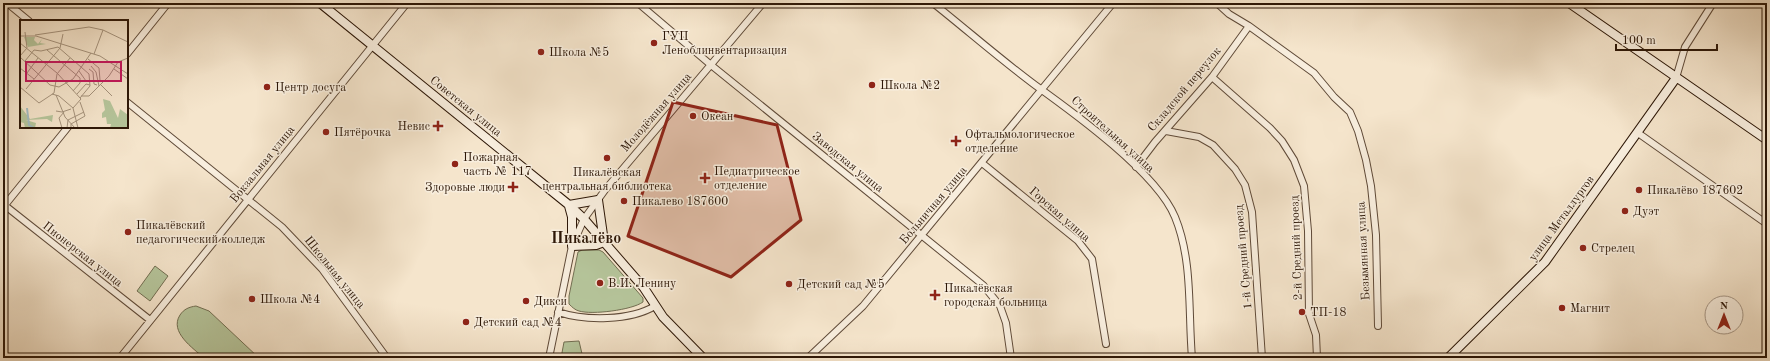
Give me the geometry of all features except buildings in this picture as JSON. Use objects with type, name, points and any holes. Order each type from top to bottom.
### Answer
[{"type":"street","points":[[7,3],[28,20]]},
{"type":"street","points":[[128,53],[168,3]]},
{"type":"street","name":"Советская улица","points":[[320,3],[569,205],[584,219],[644,288],[663,317],[703,358]]},
{"type":"street","name":"Вокзальная улица","points":[[120,358],[407,3]]},
{"type":"street","name":"Заводская улица","points":[[638,3],[983,285],[1000,306],[1006,323],[1011,358]]},
{"type":"street","name":"Молодёжная улица","points":[[549,358],[572,246],[584,219],[598,200],[763,3]]},
{"type":"street","name":"Строительная улица","points":[[933,3],[1043,90],[1067,107],[1136,167],[1161,194],[1175,216],[1184,242],[1188,270],[1192,358]]},
{"type":"street","name":"Больничная улица","points":[[808,358],[863,306],[1043,90],[1113,3]]},
{"type":"street","name":"Безымянная улица","points":[[1217,3],[1229,14],[1249,26],[1314,73],[1334,97],[1350,112],[1356,124],[1366,160],[1376,235],[1378,326]]},
{"type":"street","points":[[1569,3],[1767,140]]},
{"type":"street","points":[[1676,78],[1685,47],[1713,3]]},
{"type":"street","name":"Складской переулок","points":[[1136,167],[1155,142],[1212,77],[1249,26]]},
{"type":"street","name":"2-й Средний проезд","points":[[1212,77],[1270,128],[1282,141],[1294,160],[1299,173],[1304,194],[1308,231],[1309,314],[1316,335],[1317,358]]},
{"type":"street","name":"улица Металлургов","points":[[1448,358],[1545,262],[1676,78]]},
{"type":"street","name":"Школьная улица","points":[[128,103],[282,227],[322,269],[387,358]]},
{"type":"street","points":[[4,204],[67,128]]},
{"type":"street","name":"1-й Средний проезд","points":[[1166,131],[1198,137],[1213,145],[1235,169],[1245,184],[1252,212],[1262,358]]},
{"type":"street","points":[[1638,133],[1767,224]]},
{"type":"street","name":"Горская улица","points":[[982,163],[1078,241],[1092,259],[1106,344]]},
{"type":"street","points":[[598,200],[604,242],[596,245],[572,246],[572,217],[569,205],[598,200]]},
{"type":"street","name":"Пионерская улица","points":[[4,204],[150,320]]},
{"type":"street","points":[[558,312],[589,318],[626,315],[646,311],[655,306]]},
{"type":"highlighted area","points":[[673,102],[777,125],[801,220],[731,277],[628,236]]},
{"type":"green space","points":[[582,250],[599,250],[603,252],[643,298],[643,302],[630,307],[602,312],[578,311],[572,307],[569,304],[569,296],[578,252]]},
{"type":"green space","points":[[155,266],[168,276],[150,301],[137,291]]},
{"type":"green space","points":[[196,306],[209,311],[259,358],[204,358],[184,339],[180,333],[177,321],[183,311]]},
{"type":"green space","points":[[579,341],[583,358],[561,358],[564,342]]},
{"type":"place","name":"ГУП Леноблинвентаризация","points":[[654,43]]},
{"type":"place","name":"Школа №5","points":[[541,52]]},
{"type":"place","name":"Школа №2","points":[[872,85]]},
{"type":"place","name":"Центр досуга","points":[[267,87]]},
{"type":"place","name":"Океан","points":[[693,116]]},
{"type":"place","name":"Невис","points":[[438,126]]},
{"type":"place","name":"Пятёрочка","points":[[326,132]]},
{"type":"place","name":"Офтальмологическое отделение","points":[[956,141]]},
{"type":"place","name":"Пикалёвская центральная библиотека","points":[[607,158]]},
{"type":"place","name":"Пожарная часть № 117","points":[[455,164]]},
{"type":"place","name":"Педиатрическое отделение","points":[[705,178]]},
{"type":"place","name":"Здоровые люди","points":[[513,187]]},
{"type":"place","name":"Пикалёво 187602","points":[[1639,190]]},
{"type":"place","name":"Пикалево 187600","points":[[624,201]]},
{"type":"place","name":"Дуэт","points":[[1625,211]]},
{"type":"place","name":"Пикалёвский педагогический колледж","points":[[128,232]]},
{"type":"place","name":"Стрелец","points":[[1583,248]]},
{"type":"place","name":"В.И. Ленину","points":[[600,283]]},
{"type":"place","name":"Детский сад №5","points":[[789,284]]},
{"type":"place","name":"Пикалёвская городская больница","points":[[935,295]]},
{"type":"place","name":"Школа №4","points":[[252,299]]},
{"type":"place","name":"Дикси","points":[[526,301]]},
{"type":"place","name":"Магнит","points":[[1562,308]]},
{"type":"place","name":"ТП-18","points":[[1302,312]]},
{"type":"place","name":"Детский сад №4","points":[[466,322]]},
{"type":"district","name":"Пикалёво","points":[[586,237]]}]
